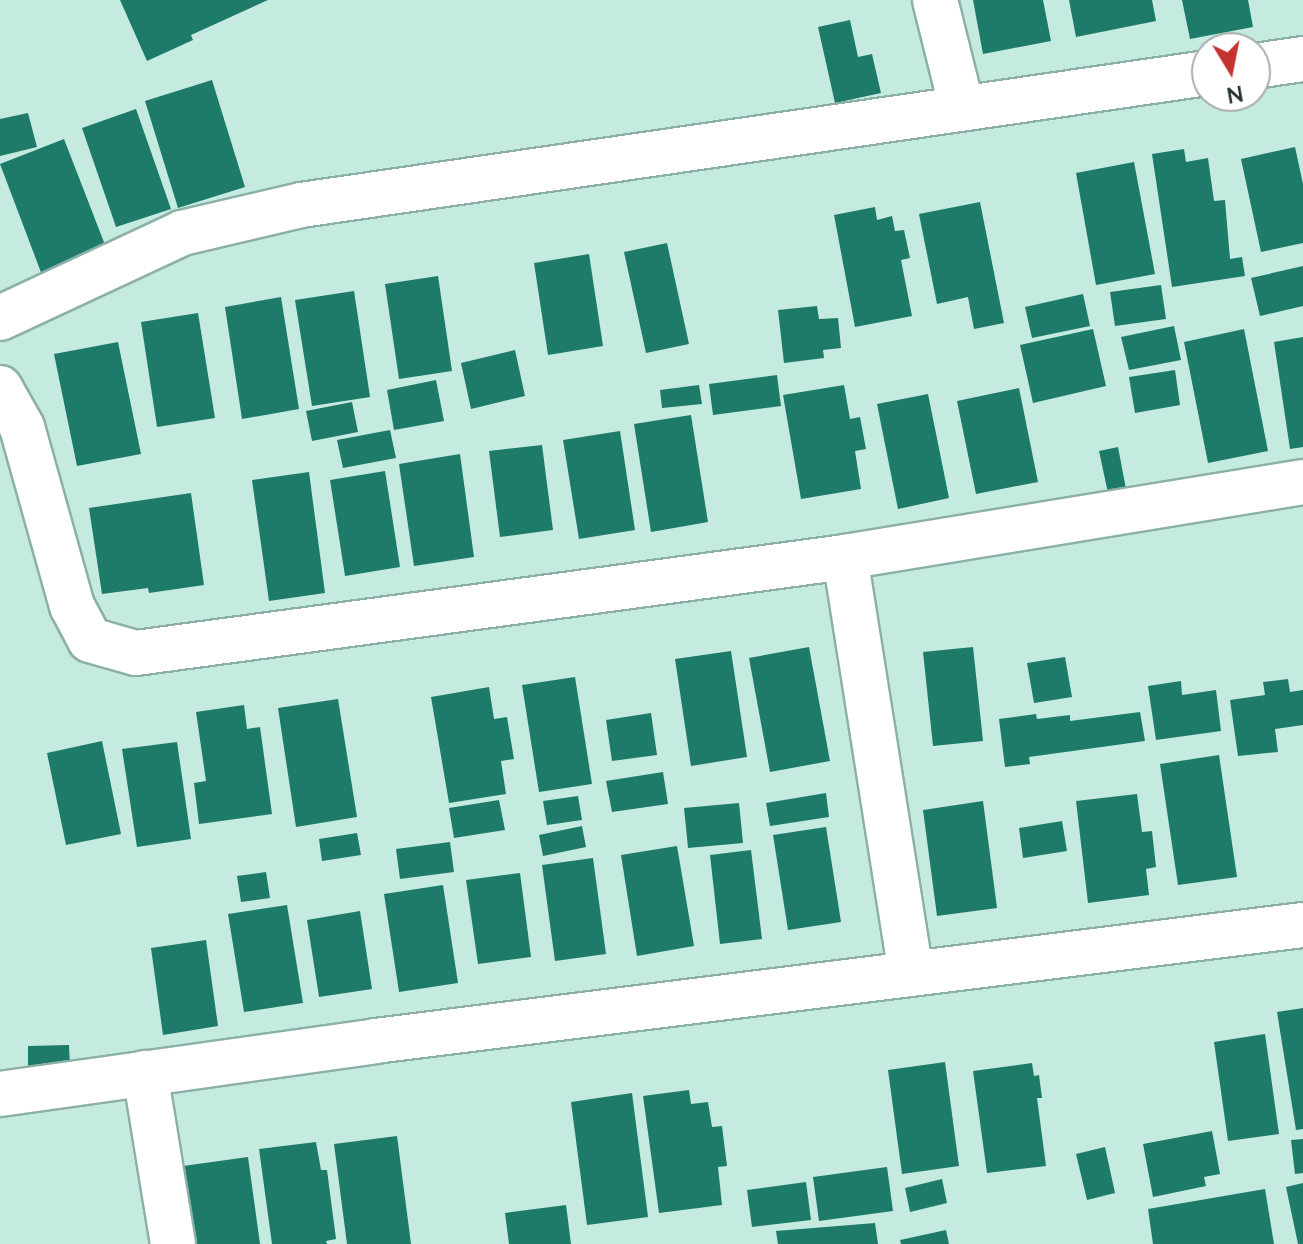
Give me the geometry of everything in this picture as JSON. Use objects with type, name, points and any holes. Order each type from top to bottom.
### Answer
[{"type":"street","points":[[935,0],[962,108]]},
{"type":"street","points":[[1271,64],[1303,59]]},
{"type":"street","points":[[0,318],[182,233],[301,205],[1191,75]]},
{"type":"street","points":[[0,388],[22,427],[72,606],[90,640],[136,653],[845,557],[1303,482]]},
{"type":"street","points":[[845,557],[911,974]]},
{"type":"street","points":[[0,1094],[1303,925]]},
{"type":"street","points":[[145,1073],[173,1244]]},
{"type":"building","points":[[120,0],[268,0],[191,35],[193,40],[147,61]]},
{"type":"building","points":[[973,0],[1043,0],[1051,41],[983,54]]},
{"type":"building","points":[[1069,0],[1152,0],[1156,21],[1076,37]]},
{"type":"building","points":[[1182,0],[1248,0],[1253,27],[1227,32],[1191,32],[1190,39]]},
{"type":"building","points":[[850,20],[858,57],[872,54],[881,93],[835,103],[818,27]]},
{"type":"building","points":[[212,80],[245,187],[178,208],[145,101]]},
{"type":"building","points":[[136,109],[171,209],[116,227],[82,128]]},
{"type":"building","points":[[28,113],[37,147],[0,156],[0,119]]},
{"type":"building","points":[[64,139],[107,250],[42,275],[0,164]]},
{"type":"building","points":[[1295,147],[1303,184],[1303,243],[1261,252],[1241,159]]},
{"type":"building","points":[[1184,149],[1186,162],[1208,158],[1214,201],[1225,200],[1230,259],[1242,257],[1245,276],[1172,287],[1152,154]]},
{"type":"building","points":[[1134,162],[1155,274],[1096,285],[1076,173]]},
{"type":"building","points":[[980,202],[1004,323],[974,329],[968,297],[937,304],[919,214]]},
{"type":"building","points":[[875,207],[877,220],[892,216],[895,231],[904,230],[910,258],[901,260],[912,316],[855,327],[834,215]]},
{"type":"building","points":[[667,243],[689,344],[646,353],[624,252]]},
{"type":"building","points":[[589,254],[603,346],[548,355],[534,263]]},
{"type":"building","points":[[1303,266],[1303,306],[1260,316],[1251,278]]},
{"type":"building","points":[[438,276],[452,371],[399,379],[385,284]]},
{"type":"building","points":[[1161,285],[1166,319],[1115,326],[1110,292]]},
{"type":"building","points":[[354,291],[370,397],[312,406],[295,300]]},
{"type":"building","points":[[1083,294],[1090,326],[1032,338],[1025,307]]},
{"type":"building","points":[[281,297],[299,409],[242,419],[225,307]]},
{"type":"building","points":[[817,306],[819,319],[838,318],[841,348],[823,350],[824,358],[784,363],[778,310]]},
{"type":"building","points":[[198,313],[215,418],[157,427],[141,322]]},
{"type":"building","points":[[1174,326],[1181,360],[1129,370],[1121,337]]},
{"type":"building","points":[[1093,329],[1106,386],[1033,403],[1020,345]]},
{"type":"building","points":[[1244,329],[1268,451],[1208,463],[1184,342]]},
{"type":"building","points":[[1303,337],[1303,447],[1290,449],[1274,342]]},
{"type":"building","points":[[118,342],[141,454],[77,466],[54,354]]},
{"type":"building","points":[[515,350],[525,396],[471,409],[461,363]]},
{"type":"building","points":[[1175,370],[1180,405],[1135,413],[1129,377]]},
{"type":"building","points":[[777,375],[781,406],[713,415],[709,384]]},
{"type":"building","points":[[436,380],[444,421],[394,430],[387,390]]},
{"type":"building","points":[[699,385],[702,404],[662,408],[660,390]]},
{"type":"building","points":[[844,385],[850,419],[860,417],[866,449],[855,451],[861,489],[801,499],[783,395]]},
{"type":"building","points":[[1019,388],[1038,482],[976,494],[957,401]]},
{"type":"building","points":[[928,394],[949,498],[898,509],[877,404]]},
{"type":"building","points":[[352,402],[358,432],[312,441],[306,411]]},
{"type":"building","points":[[691,415],[708,522],[651,532],[634,424]]},
{"type":"building","points":[[390,430],[396,458],[343,468],[337,440]]},
{"type":"building","points":[[620,431],[635,530],[579,539],[563,440]]},
{"type":"building","points":[[542,445],[553,530],[500,537],[489,451]]},
{"type":"building","points":[[1118,447],[1126,489],[1108,493],[1099,451]]},
{"type":"building","points":[[460,454],[474,557],[414,566],[399,464]]},
{"type":"building","points":[[385,471],[400,567],[345,576],[330,480]]},
{"type":"building","points":[[309,472],[325,593],[269,601],[252,480]]},
{"type":"building","points":[[191,493],[204,585],[149,593],[148,588],[102,594],[89,508]]},
{"type":"building","points":[[809,647],[830,761],[770,772],[749,658]]},
{"type":"building","points":[[973,647],[983,741],[933,746],[923,652]]},
{"type":"building","points":[[731,651],[747,757],[691,766],[675,659]]},
{"type":"building","points":[[1065,657],[1072,697],[1034,703],[1027,663]]},
{"type":"building","points":[[575,677],[592,784],[539,792],[522,685]]},
{"type":"building","points":[[1288,679],[1290,692],[1303,690],[1303,725],[1275,729],[1278,752],[1238,756],[1230,700],[1265,695],[1263,682]]},
{"type":"building","points":[[1181,681],[1182,695],[1216,690],[1221,731],[1156,740],[1148,686]]},
{"type":"building","points":[[489,687],[494,719],[507,717],[514,759],[501,761],[506,794],[449,803],[431,697]]},
{"type":"building","points":[[338,699],[357,817],[296,827],[278,708]]},
{"type":"building","points":[[244,705],[247,729],[260,727],[272,814],[199,824],[194,783],[206,781],[196,712]]},
{"type":"building","points":[[1140,712],[1145,741],[1029,757],[1030,764],[1005,767],[999,719],[1036,714],[1037,719],[1070,715],[1070,721]]},
{"type":"building","points":[[651,713],[657,755],[612,761],[606,720]]},
{"type":"building","points":[[102,741],[121,834],[66,845],[47,753]]},
{"type":"building","points":[[177,742],[191,839],[137,847],[122,749]]},
{"type":"building","points":[[1219,755],[1237,877],[1178,885],[1160,764]]},
{"type":"building","points":[[663,772],[668,804],[612,812],[606,781]]},
{"type":"building","points":[[826,793],[829,817],[770,826],[766,803]]},
{"type":"building","points":[[1137,794],[1142,832],[1152,831],[1156,867],[1146,869],[1149,895],[1088,903],[1076,801]]},
{"type":"building","points":[[578,796],[582,820],[547,825],[543,801]]},
{"type":"building","points":[[499,800],[505,830],[454,838],[449,808]]},
{"type":"building","points":[[983,801],[997,908],[937,916],[923,810]]},
{"type":"building","points":[[739,803],[743,843],[688,848],[684,808]]},
{"type":"building","points":[[1062,821],[1067,851],[1023,858],[1019,828]]},
{"type":"building","points":[[582,826],[586,847],[543,856],[539,835]]},
{"type":"building","points":[[826,827],[841,922],[788,930],[773,835]]},
{"type":"building","points":[[357,833],[361,855],[322,861],[319,839]]},
{"type":"building","points":[[450,842],[454,872],[400,879],[396,849]]},
{"type":"building","points":[[677,846],[694,946],[637,956],[621,855]]},
{"type":"building","points":[[751,850],[762,939],[720,944],[710,855]]},
{"type":"building","points":[[593,858],[606,954],[555,961],[542,865]]},
{"type":"building","points":[[266,872],[270,898],[241,902],[237,876]]},
{"type":"building","points":[[520,873],[531,957],[478,964],[466,880]]},
{"type":"building","points":[[443,885],[458,983],[399,992],[384,894]]},
{"type":"building","points":[[287,905],[303,1003],[244,1012],[228,914]]},
{"type":"building","points":[[360,911],[372,989],[319,997],[307,920]]},
{"type":"building","points":[[206,940],[218,1026],[163,1035],[151,948]]},
{"type":"building","points":[[1303,1008],[1303,1129],[1296,1130],[1277,1012]]},
{"type":"building","points":[[1265,1034],[1279,1134],[1228,1141],[1214,1042]]},
{"type":"building","points":[[69,1045],[70,1069],[28,1070],[28,1046]]},
{"type":"building","points":[[945,1062],[959,1166],[902,1174],[888,1070]]},
{"type":"building","points":[[1032,1063],[1034,1076],[1039,1075],[1042,1098],[1037,1098],[1046,1166],[987,1173],[973,1071]]},
{"type":"building","points":[[689,1090],[691,1104],[708,1102],[712,1127],[722,1126],[727,1166],[718,1167],[722,1205],[659,1213],[643,1096]]},
{"type":"building","points":[[632,1093],[648,1217],[587,1225],[571,1102]]},
{"type":"building","points":[[1212,1131],[1220,1174],[1204,1177],[1206,1186],[1153,1197],[1143,1144]]},
{"type":"building","points":[[397,1136],[411,1244],[347,1244],[334,1144]]},
{"type":"building","points":[[1303,1139],[1303,1173],[1295,1174],[1291,1140]]},
{"type":"building","points":[[316,1142],[321,1170],[327,1170],[336,1239],[326,1241],[327,1244],[272,1244],[259,1149]]},
{"type":"building","points":[[1105,1147],[1115,1193],[1087,1200],[1076,1154]]},
{"type":"building","points":[[248,1157],[260,1244],[193,1244],[183,1166]]},
{"type":"building","points":[[887,1167],[893,1211],[819,1221],[813,1177]]},
{"type":"building","points":[[942,1179],[947,1203],[910,1212],[905,1188]]},
{"type":"building","points":[[806,1182],[811,1220],[752,1227],[747,1190]]},
{"type":"building","points":[[1303,1183],[1303,1244],[1298,1244],[1286,1187]]},
{"type":"building","points":[[1265,1189],[1274,1244],[1153,1244],[1148,1209]]},
{"type":"building","points":[[566,1205],[571,1244],[509,1244],[505,1213]]},
{"type":"building","points":[[875,1223],[878,1244],[778,1244],[776,1231]]},
{"type":"building","points":[[946,1230],[949,1244],[901,1244],[900,1240]]}]
